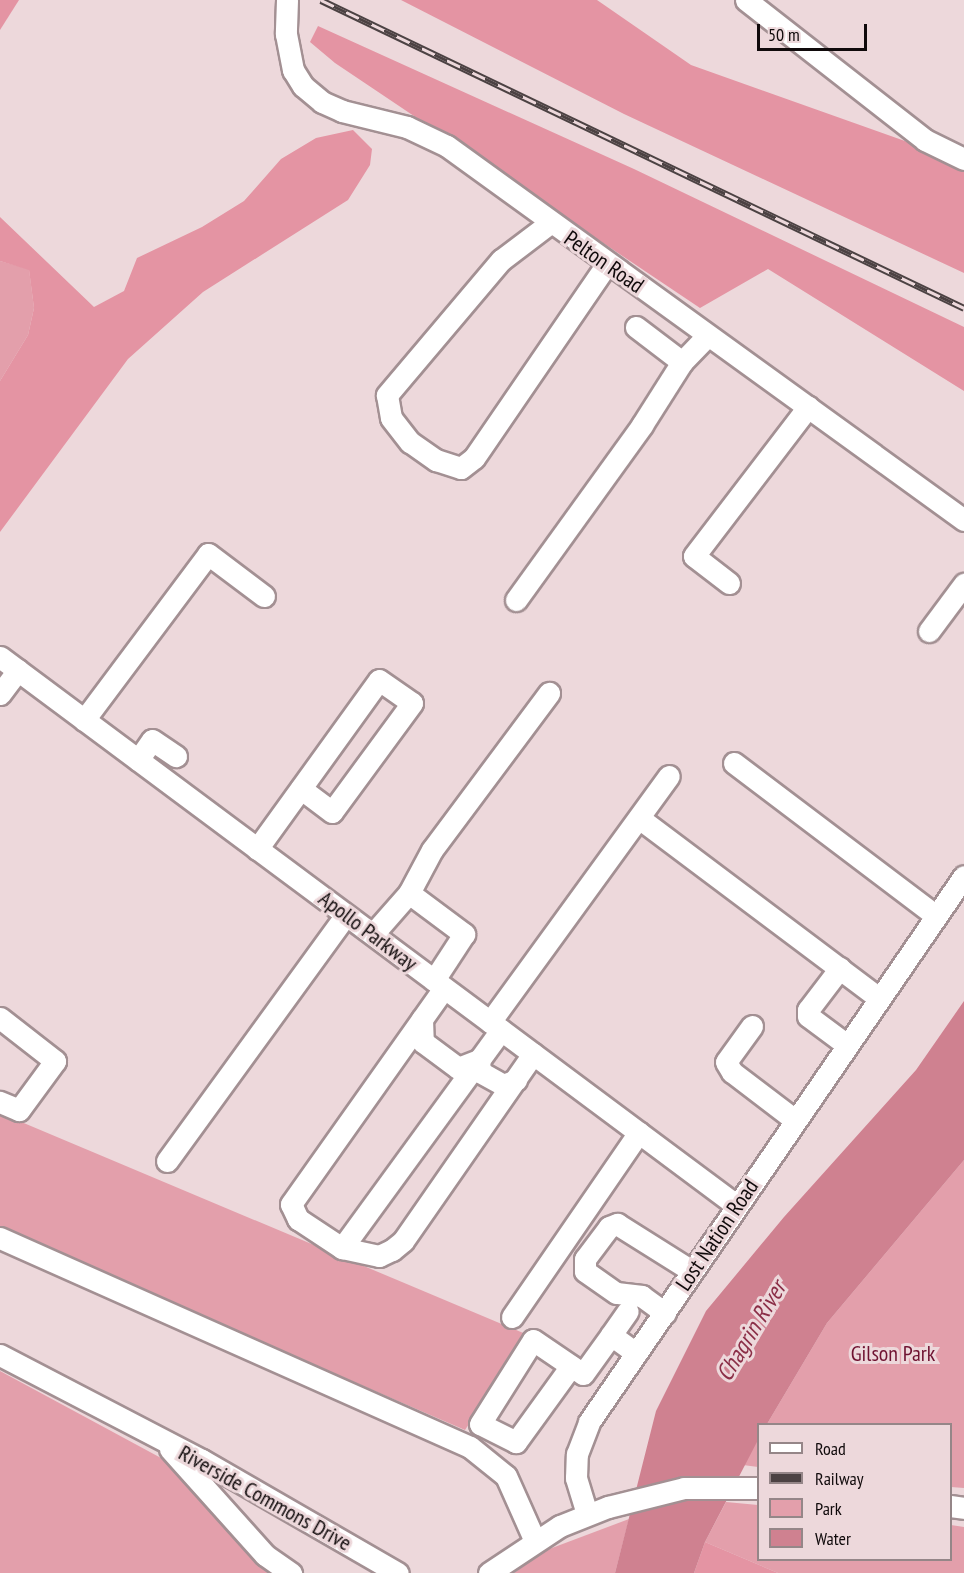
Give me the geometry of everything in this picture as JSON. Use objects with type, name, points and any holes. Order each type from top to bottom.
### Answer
[{"type":"street","name":"Pelton Road","points":[[287,0],[288,51],[303,86],[342,111],[407,127],[437,141],[964,520]]},
{"type":"street","points":[[746,0],[925,140],[964,159]]},
{"type":"street","points":[[550,223],[501,260],[387,395],[391,418],[410,442],[436,460],[461,468],[474,458],[607,264]]},
{"type":"street","points":[[636,327],[682,362]]},
{"type":"street","points":[[516,600],[642,425],[682,362],[708,335]]},
{"type":"street","points":[[729,583],[694,556],[808,407]]},
{"type":"street","points":[[84,720],[208,554],[264,596]]},
{"type":"street","points":[[929,631],[964,584]]},
{"type":"street","name":"Apollo Parkway","points":[[0,657],[736,1205]]},
{"type":"street","points":[[0,694],[18,670]]},
{"type":"street","points":[[257,849],[379,680],[412,703],[332,812],[301,789]]},
{"type":"street","points":[[373,934],[409,893],[432,850],[549,693]]},
{"type":"street","points":[[138,760],[152,740],[176,756]]},
{"type":"street","points":[[734,763],[936,916]]},
{"type":"street","points":[[342,1248],[479,1060],[496,1026],[669,776]]},
{"type":"street","points":[[639,818],[879,998]]},
{"type":"street","name":"Lost Nation Road","points":[[587,1514],[576,1478],[577,1454],[589,1422],[964,876]]},
{"type":"street","points":[[409,893],[464,934],[422,1019],[291,1204],[298,1219],[342,1248],[379,1256],[403,1241],[533,1054]]},
{"type":"street","points":[[167,1161],[346,915]]},
{"type":"street","points":[[840,968],[808,1010],[808,1016],[847,1046]]},
{"type":"street","points":[[0,1018],[55,1061],[19,1110],[0,1102]]},
{"type":"street","points":[[422,1019],[423,1042],[458,1068],[479,1060]]},
{"type":"street","points":[[752,1026],[726,1062],[732,1072],[795,1120]]},
{"type":"street","points":[[479,1060],[480,1072],[495,1083],[503,1085],[516,1080]]},
{"type":"street","points":[[512,1317],[639,1132]]},
{"type":"street","points":[[665,1313],[642,1296],[616,1293],[585,1271],[585,1259],[609,1227],[617,1224],[693,1271]]},
{"type":"street","points":[[0,1238],[470,1447],[506,1476],[535,1541]]},
{"type":"street","points":[[570,1366],[516,1442],[480,1424],[533,1340],[583,1374],[628,1311]]},
{"type":"street","points":[[611,1335],[636,1353]]},
{"type":"street","name":"Riverside Commons Drive","points":[[0,1355],[163,1442],[398,1573]]},
{"type":"street","name":"Riverside Commons Drive","points":[[163,1442],[265,1556],[291,1573]]},
{"type":"street","points":[[489,1573],[535,1541],[587,1514],[608,1507],[684,1488],[757,1488]]},
{"type":"green space","points":[[0,261],[29,269],[34,308],[28,335],[0,381]]},
{"type":"green space","points":[[0,1113],[528,1335],[465,1430],[0,1229]]},
{"type":"green space","name":"Gilson Park","points":[[964,1160],[964,1488],[952,1487],[952,1423],[768,1423],[827,1323]]},
{"type":"green space","points":[[0,1371],[174,1465],[255,1561],[271,1573],[0,1573]]},
{"type":"green space","points":[[757,1441],[757,1467],[743,1465]]},
{"type":"green space","points":[[726,1502],[757,1505],[757,1561],[952,1561],[952,1525],[964,1527],[964,1573],[778,1573],[705,1542]]},
{"type":"green space","points":[[629,1519],[615,1573],[514,1573],[544,1551]]},
{"type":"shaded area","points":[[0,0],[19,0],[0,30]]},
{"type":"shaded area","points":[[401,0],[597,0],[691,65],[964,162],[964,273],[624,114]]},
{"type":"shaded area","points":[[318,26],[634,169],[964,327],[964,391],[768,269],[700,308],[335,63],[310,42]]},
{"type":"shaded area","points":[[353,130],[372,149],[370,165],[348,200],[203,292],[128,359],[0,532],[0,381],[28,335],[34,308],[29,270],[0,261],[0,217],[94,307],[124,291],[137,258],[202,227],[244,201],[281,159],[316,138]]},
{"type":"shaded area","points":[[705,1542],[778,1573],[694,1573]]},
{"type":"water","name":"Chagrin River","points":[[964,1001],[964,1160],[827,1323],[768,1423],[757,1423],[757,1442],[705,1542],[694,1573],[615,1573],[656,1411],[706,1311],[784,1217],[916,1070]]},
{"type":"railway","points":[[321,0],[964,308]]}]
